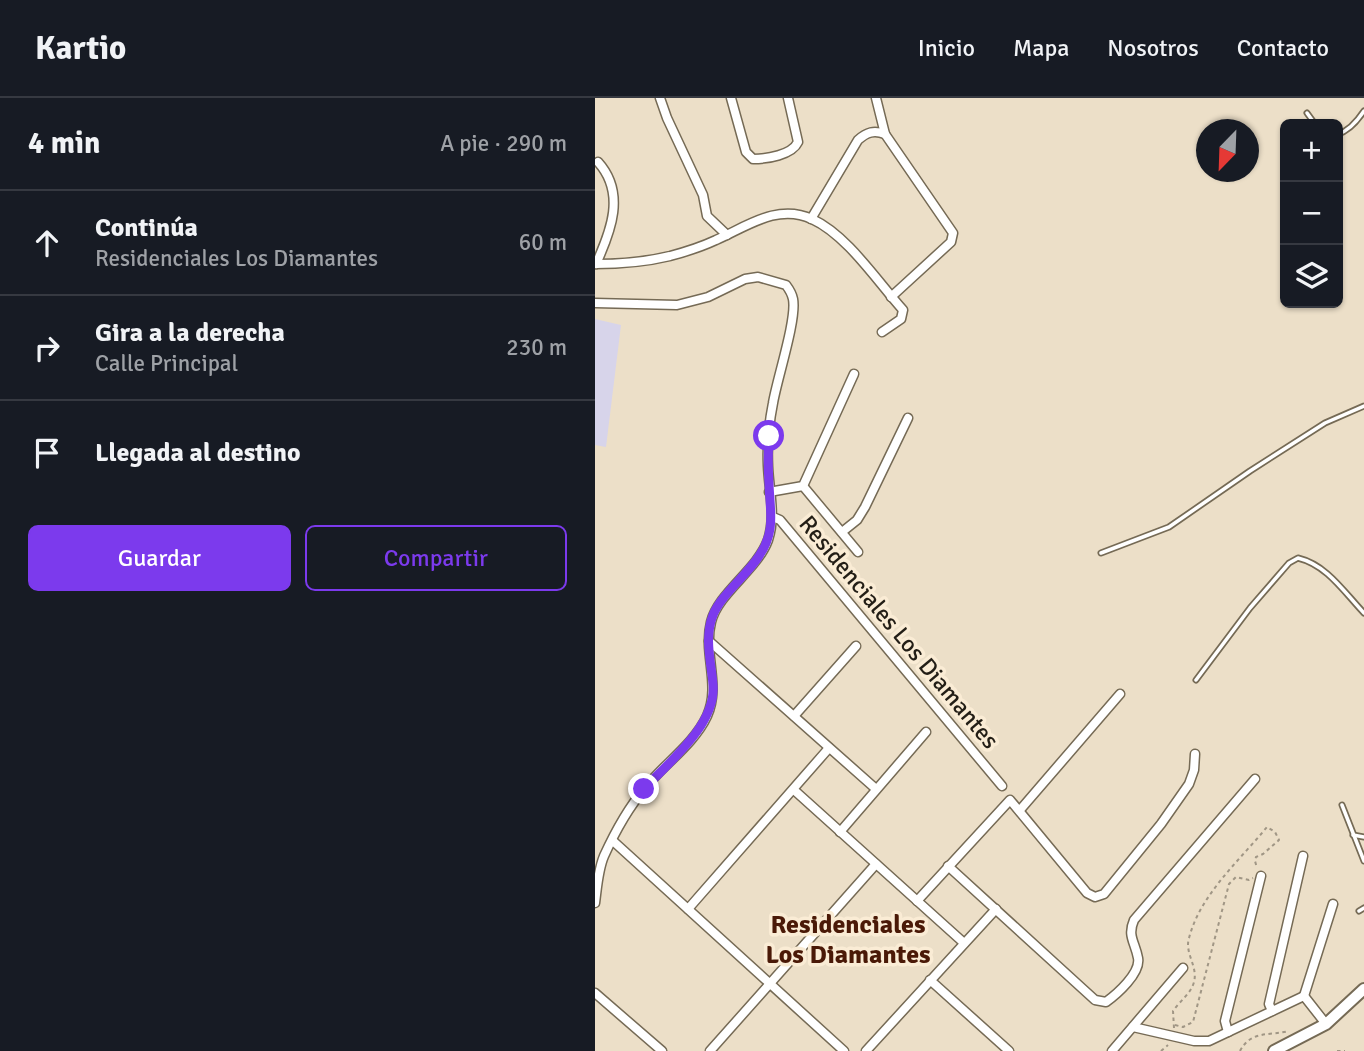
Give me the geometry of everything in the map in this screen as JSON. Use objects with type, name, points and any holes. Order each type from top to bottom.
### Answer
[{"type":"street","points":[[660,98],[703,195],[707,216],[727,235]]},
{"type":"street","points":[[731,98],[748,156],[759,159],[789,152],[798,142],[789,98]]},
{"type":"street","points":[[876,98],[885,134],[953,233],[951,242],[891,297]]},
{"type":"street","points":[[811,219],[858,140],[870,132],[885,134]]},
{"type":"street","points":[[598,162],[607,171],[613,189],[614,207],[612,224],[596,264],[635,263],[669,256],[727,235],[764,217],[781,214],[811,219],[852,251],[903,310],[901,319],[882,332]]},
{"type":"street","name":"Residenciales Los Diamantes","points":[[595,303],[677,305],[708,297],[745,279],[758,277],[786,285],[793,299],[792,314],[773,403],[769,436],[769,492],[773,517],[780,520],[1002,786]]},
{"type":"street","points":[[803,486],[854,374]]},
{"type":"street","points":[[842,532],[857,520],[866,507],[908,418]]},
{"type":"street","points":[[769,492],[803,486]]},
{"type":"street","points":[[803,486],[858,552]]},
{"type":"street","points":[[595,903],[604,857],[644,789],[699,729],[707,716],[714,687],[708,654],[714,612],[759,557],[767,541],[773,517]]},
{"type":"street","points":[[709,641],[876,789]]},
{"type":"street","points":[[794,716],[856,646]]},
{"type":"street","points":[[1020,810],[1120,694]]},
{"type":"street","points":[[840,832],[926,732]]},
{"type":"street","points":[[688,909],[829,748]]},
{"type":"street","points":[[917,901],[1011,800],[1087,892],[1095,897],[1107,892],[1173,807],[1193,776],[1195,754]]},
{"type":"street","points":[[949,866],[1101,1003],[1108,1001],[1137,970],[1138,957],[1130,938],[1138,915],[1255,779]]},
{"type":"street","points":[[794,790],[964,943]]},
{"type":"street","points":[[613,841],[844,1051]]},
{"type":"street","points":[[1272,1011],[1269,1004],[1303,856]]},
{"type":"street","points":[[710,1051],[876,864]]},
{"type":"street","points":[[1228,1032],[1225,1021],[1261,876]]},
{"type":"street","points":[[1133,1027],[1172,1040],[1202,1042],[1304,996],[1333,904]]},
{"type":"street","points":[[866,1051],[996,909]]},
{"type":"street","points":[[1112,1051],[1183,968]]},
{"type":"street","points":[[930,980],[1010,1051]]},
{"type":"street","points":[[1274,1051],[1326,1024],[1364,989]]},
{"type":"street","points":[[595,993],[662,1051]]},
{"type":"street","points":[[1304,996],[1326,1024]]},
{"type":"lane","points":[[1343,131],[1364,111]]},
{"type":"lane","points":[[1307,113],[1311,119]]},
{"type":"lane","points":[[1101,553],[1169,527],[1325,423],[1364,406]]},
{"type":"lane","points":[[1196,680],[1250,608],[1289,563],[1298,558],[1321,567],[1364,613]]},
{"type":"lane","points":[[1342,805],[1364,862]]},
{"type":"lane","points":[[1352,835],[1364,837]]},
{"type":"lane","points":[[1359,911],[1364,908]]},
{"type":"path","points":[[1161,1051],[1172,1040],[1174,1011],[1192,989],[1195,981],[1195,971],[1187,948],[1195,920],[1204,903],[1267,827],[1275,832],[1279,840],[1257,857],[1257,876],[1249,880],[1236,877],[1229,884],[1193,1022],[1183,1027],[1175,1025]]},
{"type":"path","points":[[1240,1051],[1251,1037],[1294,1030]]},
{"type":"path","points":[[1337,1051],[1345,1051]]},
{"type":"shaded area","points":[[595,319],[621,325],[606,447],[595,445]]},
{"type":"district","name":"Residenciales Los Diamantes","points":[[848,939]]},
{"type":"route","points":[[644,789],[699,729],[712,702],[714,687],[708,654],[714,612],[759,557],[770,532],[773,517],[769,492],[769,436]]}]
